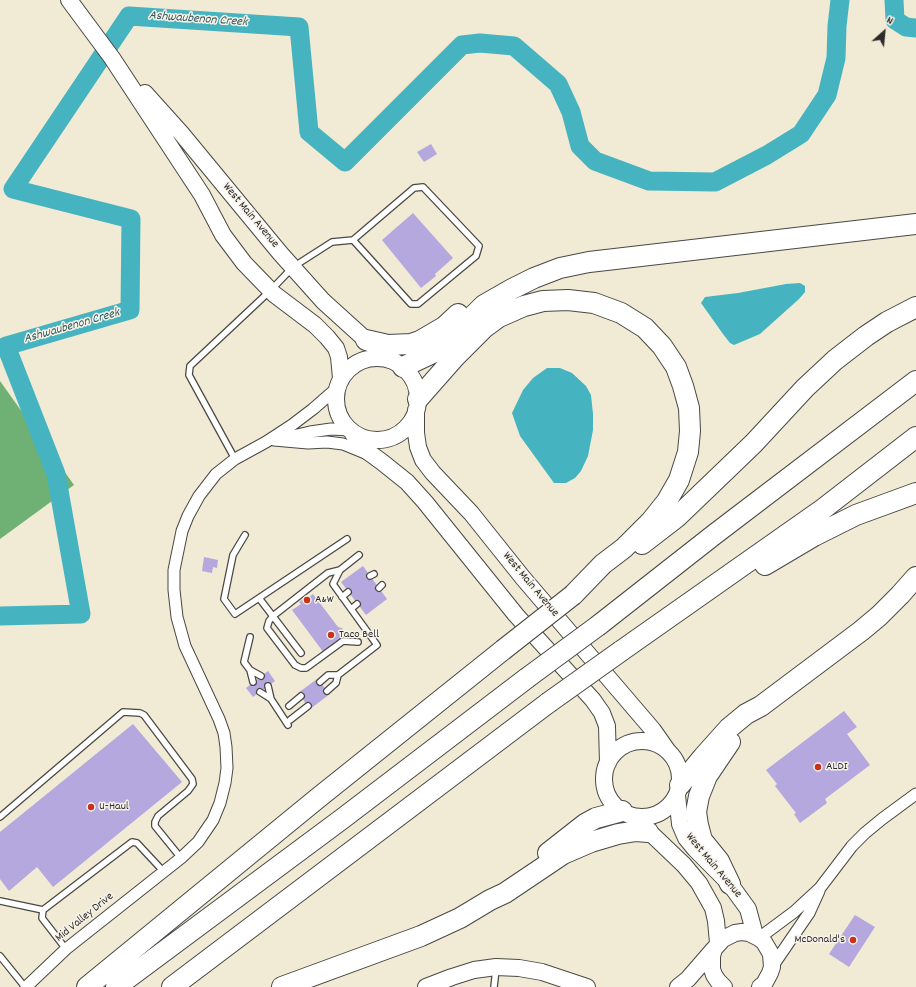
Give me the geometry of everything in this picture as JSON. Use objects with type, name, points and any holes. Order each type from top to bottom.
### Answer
[{"type":"highway","points":[[400,366],[437,351],[484,305],[534,278],[560,268],[589,262],[916,224]]},
{"type":"highway","points":[[366,340],[388,345],[411,344],[420,341],[444,327],[466,308],[481,298],[512,289]]},
{"type":"highway","points":[[417,405],[455,357],[484,328],[499,317],[524,306],[543,301],[568,300],[594,303],[621,313],[645,328],[662,346],[676,367],[689,408],[690,431],[688,452],[679,480],[651,521],[624,548],[603,564],[573,595]]},
{"type":"highway","points":[[87,987],[318,798],[503,650],[573,595],[611,569],[677,517],[754,443],[805,388],[835,360],[887,322],[916,308]]},
{"type":"highway","points":[[116,987],[342,819],[916,381]]},
{"type":"highway","points":[[172,987],[548,703],[823,509],[916,437]]},
{"type":"highway","points":[[621,651],[666,632],[774,559],[814,536],[856,515],[916,493]]},
{"type":"highway","points":[[678,790],[703,757],[729,728],[746,714],[761,706],[879,616],[916,577]]},
{"type":"highway","points":[[730,884],[719,861],[702,840],[696,812],[699,796],[708,776],[726,747],[751,720],[761,706]]},
{"type":"highway","points":[[490,900],[585,824],[596,818],[626,813]]},
{"type":"highway","points":[[282,987],[421,936],[460,918],[505,893],[563,854],[590,842],[618,834],[636,831],[648,832]]},
{"type":"main road","name":"West Main Avenue","points":[[69,0],[112,58],[202,196],[223,235],[244,263],[271,290],[315,325],[336,348],[339,357],[339,384]]},
{"type":"main road","name":"West Main Avenue","points":[[112,58],[181,133],[293,267],[323,300],[366,340],[400,366]]},
{"type":"main road","points":[[351,431],[364,438],[377,440],[390,438],[402,432],[411,422],[417,405],[416,387],[411,376],[400,366],[386,359],[373,358],[360,361],[349,368],[339,384],[335,401],[337,412],[342,422],[351,431],[360,446],[407,482],[516,615],[593,700],[602,713],[607,726],[608,763]]},
{"type":"main road","name":"West Main Avenue","points":[[417,405],[417,440],[423,460],[433,473],[471,513],[528,584],[653,730],[668,750]]},
{"type":"main road","points":[[646,741],[657,744],[668,750],[675,760],[680,772],[678,790],[670,804],[662,811],[641,816],[626,813],[614,804],[608,795],[605,784],[605,774],[608,763],[614,753],[623,746],[634,742],[646,741]]},
{"type":"main road","name":"West Main Avenue","points":[[678,790],[680,824],[686,838],[730,884],[748,909],[757,937]]},
{"type":"main road","name":"West Main Avenue","points":[[626,813],[684,864],[705,892],[713,908],[716,921],[716,946],[712,956],[712,969],[718,981],[724,987]]},
{"type":"main road","points":[[678,987],[688,979],[723,939],[735,933],[749,933],[757,937],[764,942],[771,954],[773,976],[767,979],[760,987]]},
{"type":"main road","points":[[433,986],[474,970],[496,967],[519,968],[542,972],[588,987]]},
{"type":"street","points":[[270,441],[313,410],[339,384]]},
{"type":"street","points":[[270,441],[331,429],[351,431]]},
{"type":"street","points":[[270,441],[308,443],[327,442],[343,444],[372,455]]},
{"type":"street","name":"Mid Valley Drive","points":[[25,987],[66,949],[164,873],[181,858],[202,837],[215,814],[225,783],[227,762],[226,747],[221,726],[180,631],[174,590],[175,562],[182,531],[204,488],[216,474],[235,459],[270,441]]},
{"type":"street","points":[[757,937],[794,912],[820,888],[852,846],[865,833],[916,794]]},
{"type":"street","points":[[773,976],[810,913],[820,888]]},
{"type":"lane","points":[[235,459],[189,375],[190,366],[271,290],[293,267],[332,242],[353,240],[414,188],[423,187],[479,246],[476,256],[418,304],[411,304],[353,240]]},
{"type":"lane","points":[[245,535],[233,555],[224,599],[235,614],[347,538]]},
{"type":"lane","points":[[358,642],[343,641],[306,668],[301,668],[295,666],[267,628],[269,621],[273,616],[328,573],[340,570],[359,555]]},
{"type":"lane","points":[[327,691],[336,683],[338,675],[377,644],[333,584],[340,570]]},
{"type":"lane","points":[[342,597],[348,592]]},
{"type":"lane","points":[[259,598],[301,653]]},
{"type":"lane","points":[[351,609],[357,604]]},
{"type":"lane","points":[[250,637],[244,662],[250,670],[253,682]]},
{"type":"lane","points":[[250,670],[261,676]]},
{"type":"lane","points":[[320,682],[328,675],[338,675]]},
{"type":"lane","points":[[268,686],[271,699]]},
{"type":"lane","points":[[260,692],[271,699],[289,722],[308,706]]},
{"type":"lane","points":[[289,706],[301,696]]},
{"type":"lane","points":[[0,817],[123,712],[140,713],[144,715],[192,779],[193,784],[188,791],[158,816],[155,822],[155,826],[181,858]]},
{"type":"lane","points":[[66,949],[42,918],[43,910],[132,842],[137,843],[164,873]]},
{"type":"lane","points":[[0,901],[13,905],[43,910]]},
{"type":"lane","points":[[0,956],[25,987]]},
{"type":"lane","points":[[494,987],[496,967]]},
{"type":"green space","points":[[0,381],[74,485],[0,539]]},
{"type":"water","points":[[800,283],[805,286],[805,292],[799,299],[760,334],[734,345],[730,343],[701,303],[705,297]]},
{"type":"water","points":[[547,368],[560,368],[572,373],[586,386],[591,395],[593,430],[588,456],[581,471],[575,478],[566,483],[554,483],[520,436],[512,413],[523,390],[533,378]]},
{"type":"building","points":[[431,144],[437,154],[424,162],[417,152]]},
{"type":"building","points":[[413,213],[453,258],[435,274],[436,276],[421,288],[382,240]]},
{"type":"building","points":[[204,557],[218,560],[217,568],[213,567],[212,573],[202,571]]},
{"type":"building","points":[[363,566],[387,599],[366,615],[341,582]]},
{"type":"building","points":[[313,594],[338,627],[342,628],[344,631],[343,634],[345,637],[324,653],[292,610],[301,604],[299,602],[303,599],[304,601]]},
{"type":"building","points":[[268,671],[275,681],[253,697],[246,688]]},
{"type":"building","points":[[317,679],[330,694],[310,709],[298,693]]},
{"type":"building","name":"ALDI","points":[[844,711],[857,727],[847,734],[870,765],[825,799],[827,803],[800,823],[794,814],[796,813],[775,786],[777,784],[766,770]]},
{"type":"building","name":"U-Haul","points":[[133,724],[182,782],[53,887],[37,867],[9,891],[0,879],[0,832]]},
{"type":"building","points":[[855,915],[875,927],[849,967],[829,954]]},
{"type":"waterway","name":"Ashwaubenon Creek","points":[[0,616],[81,614],[56,474],[6,346],[130,310],[131,219],[13,189],[129,16],[299,27],[309,132],[345,162],[462,45],[480,43],[514,46],[558,84],[571,112],[580,146],[595,161],[649,181],[715,182],[767,155],[801,134],[827,95],[836,58],[837,26],[840,0]]},
{"type":"waterway","name":"Ashwaubenon Creek","points":[[894,0],[895,20],[906,27],[916,28]]},
{"type":"place","name":"A&W","points":[[307,600]]},
{"type":"place","name":"Taco Bell","points":[[331,635]]},
{"type":"place","name":"ALDI","points":[[818,767]]},
{"type":"place","name":"U-Haul","points":[[91,807]]},
{"type":"place","name":"McDonald's","points":[[853,940]]}]
